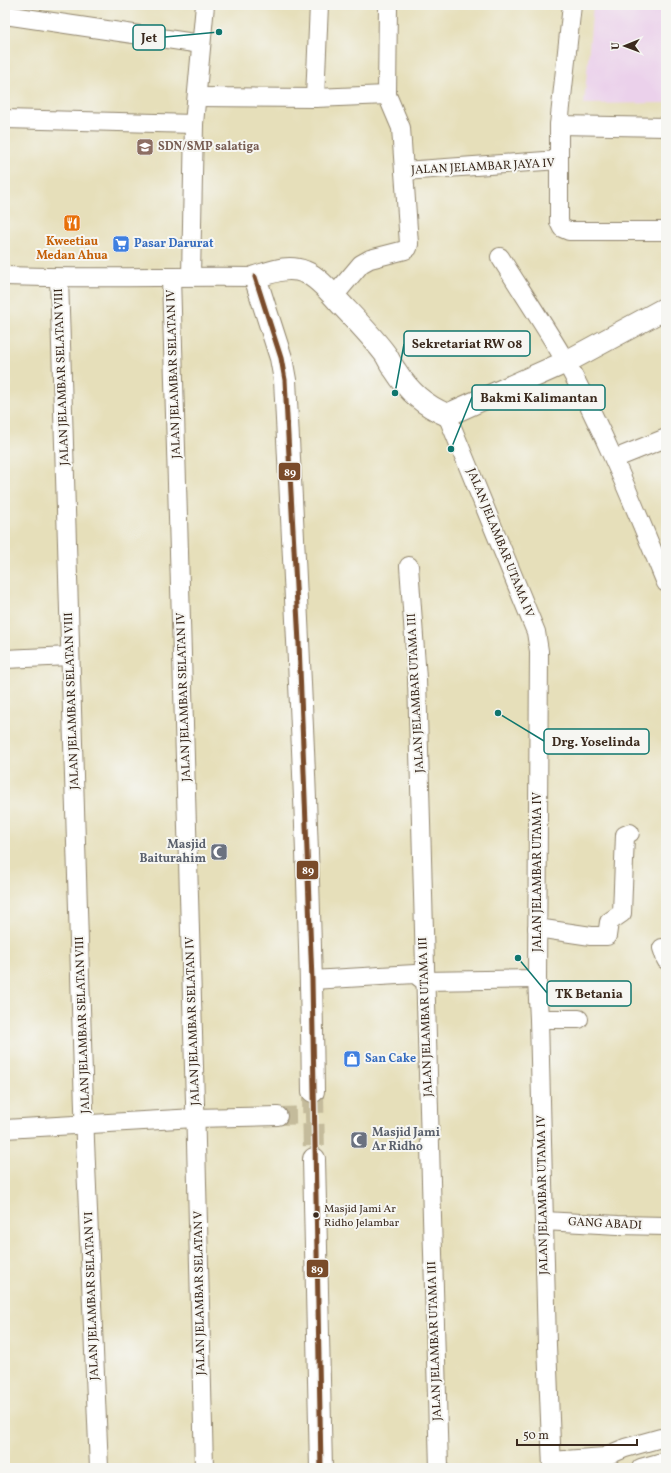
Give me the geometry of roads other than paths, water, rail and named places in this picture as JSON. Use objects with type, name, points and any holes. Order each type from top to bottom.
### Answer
[{"type":"street","points":[[191,276],[194,124],[205,5]]},
{"type":"street","points":[[315,98],[319,5]]},
{"type":"street","points":[[334,296],[361,264],[370,259],[405,250],[408,248],[409,244],[401,128],[387,96],[388,5]]},
{"type":"street","points":[[559,160],[559,124],[572,5]]},
{"type":"street","points":[[5,15],[201,44]]},
{"type":"street","points":[[197,97],[315,98],[387,96]]},
{"type":"street","points":[[5,119],[194,124]]},
{"type":"street","points":[[559,124],[666,127]]},
{"type":"street","name":"JALAN JELAMBAR JAYA IV","points":[[404,171],[559,160],[559,222],[562,228],[569,231],[666,231]]},
{"type":"street","points":[[500,257],[566,362],[614,459],[666,583]]},
{"type":"street","points":[[5,276],[59,278],[191,276],[255,277],[284,268],[306,272],[334,296],[385,354],[394,370],[408,388],[420,400],[433,409],[447,415],[566,362],[666,308]]},
{"type":"street","name":"JALAN JELAMBAR SELATAN IV","points":[[171,277],[195,1118]]},
{"type":"street","points":[[255,277],[281,358],[285,380],[312,980],[313,1091]]},
{"type":"street","name":"JALAN JELAMBAR SELATAN VIII","points":[[59,278],[86,1125]]},
{"type":"street","name":"JALAN JELAMBAR UTAMA IV","points":[[447,415],[536,632],[539,651],[536,979],[539,1019],[547,1345],[552,1464]]},
{"type":"street","points":[[614,459],[666,438]]},
{"type":"street","name":"JALAN JELAMBAR UTAMA III","points":[[409,566],[417,679],[424,981],[439,1468]]},
{"type":"street","points":[[5,659],[70,656]]},
{"type":"street","points":[[537,928],[591,936],[607,936],[609,922],[622,913],[625,835],[630,833]]},
{"type":"street","points":[[312,980],[416,974],[424,981],[536,979]]},
{"type":"street","points":[[539,1019],[579,1019]]},
{"type":"street","points":[[5,1129],[195,1118],[278,1116]]},
{"type":"street","name":"JALAN JELAMBAR SELATAN V","points":[[195,1118],[204,1468]]},
{"type":"street","name":"JALAN JELAMBAR SELATAN VI","points":[[86,1125],[86,1157],[99,1468]]},
{"type":"street","points":[[314,1159],[321,1468]]},
{"type":"street","name":"GANG ABADI","points":[[544,1221],[666,1226]]},
{"type":"street","points":[[552,1464],[604,1457],[625,1448],[661,1438]]},
{"type":"street","points":[[641,1468],[666,1461]]},
{"type":"tunnel","points":[[313,1091],[314,1159]]},
{"type":"tunnel","points":[[278,1116],[314,1115]]},
{"type":"place","name":"Jet","points":[[219,32]]},
{"type":"place","name":"SDN/SMP salatiga","points":[[145,147]]},
{"type":"place","name":"Kweetiau Medan Ahua","points":[[72,223]]},
{"type":"place","name":"Pasar Darurat","points":[[121,244]]},
{"type":"place","name":"Sekretariat RW 08","points":[[395,393]]},
{"type":"place","name":"Bakmi Kalimantan","points":[[451,449]]},
{"type":"place","name":"Drg. Yoselinda","points":[[498,713]]},
{"type":"place","name":"Masjid Baiturahim","points":[[219,852]]},
{"type":"place","name":"TK Betania","points":[[518,958]]},
{"type":"place","name":"San Cake","points":[[352,1059]]},
{"type":"place","name":"Masjid Jami Ar Ridho","points":[[359,1140]]},
{"type":"place","name":"Masjid Jami Ar Ridho Jelambar","points":[[316,1215]]}]
